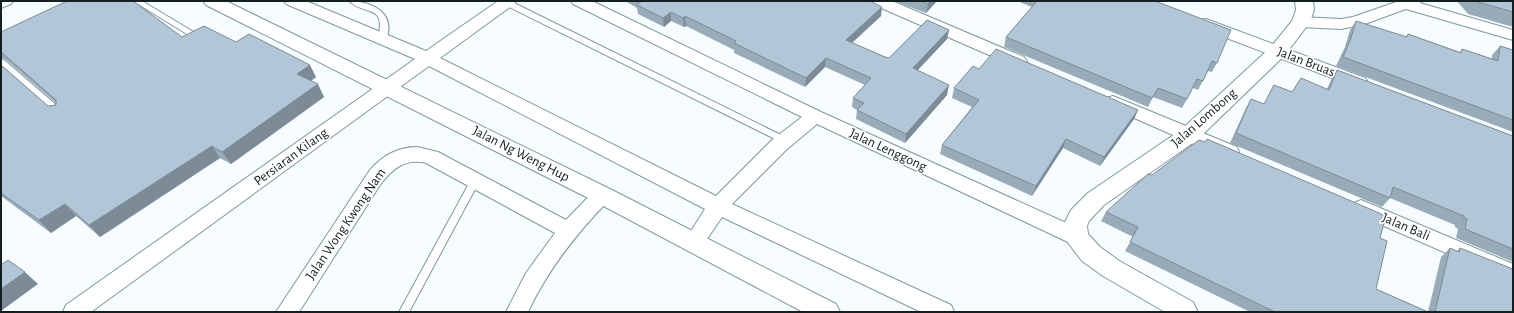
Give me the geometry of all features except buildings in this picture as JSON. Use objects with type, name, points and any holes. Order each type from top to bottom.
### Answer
[{"type":"main road","name":"Jalan Ng Weng Hup","points":[[212,1],[602,195],[827,312]]},
{"type":"main road","name":"Jalan Lombong","points":[[1077,237],[1075,226],[1079,216],[1096,198],[1189,135],[1278,51],[1301,22],[1305,10],[1304,1]]},
{"type":"main road","name":"Jalan Lenggong","points":[[1077,237],[1091,254],[1112,269],[1185,311]]},
{"type":"street","points":[[1,3],[5,1]]},
{"type":"street","points":[[292,1],[427,58],[718,206],[943,312]]},
{"type":"street","name":"Persiaran Kilang","points":[[74,312],[507,1]]},
{"type":"street","name":"Jalan Lenggong","points":[[579,1],[815,116],[1077,237]]},
{"type":"street","points":[[878,1],[1034,68]]},
{"type":"street","points":[[1301,22],[1342,24],[1356,21],[1409,2],[1513,35]]},
{"type":"street","name":"Jalan Bruas","points":[[1189,18],[1373,88]]},
{"type":"street","points":[[1097,95],[1246,159]]},
{"type":"street","points":[[694,242],[718,206],[784,140],[815,116]]},
{"type":"street","name":"Jalan Wong Kwong Nam","points":[[287,312],[382,167],[398,157],[415,154],[431,157],[568,230]]},
{"type":"street","points":[[517,312],[536,273],[550,252],[568,230],[602,195]]},
{"type":"street","name":"Jalan Bali","points":[[1347,202],[1513,273]]},
{"type":"lane","points":[[137,1],[198,37]]},
{"type":"lane","points":[[353,1],[380,13],[385,18],[382,39]]},
{"type":"lane","points":[[507,1],[784,140]]},
{"type":"lane","points":[[1,62],[62,115]]},
{"type":"lane","points":[[404,312],[475,180]]}]
